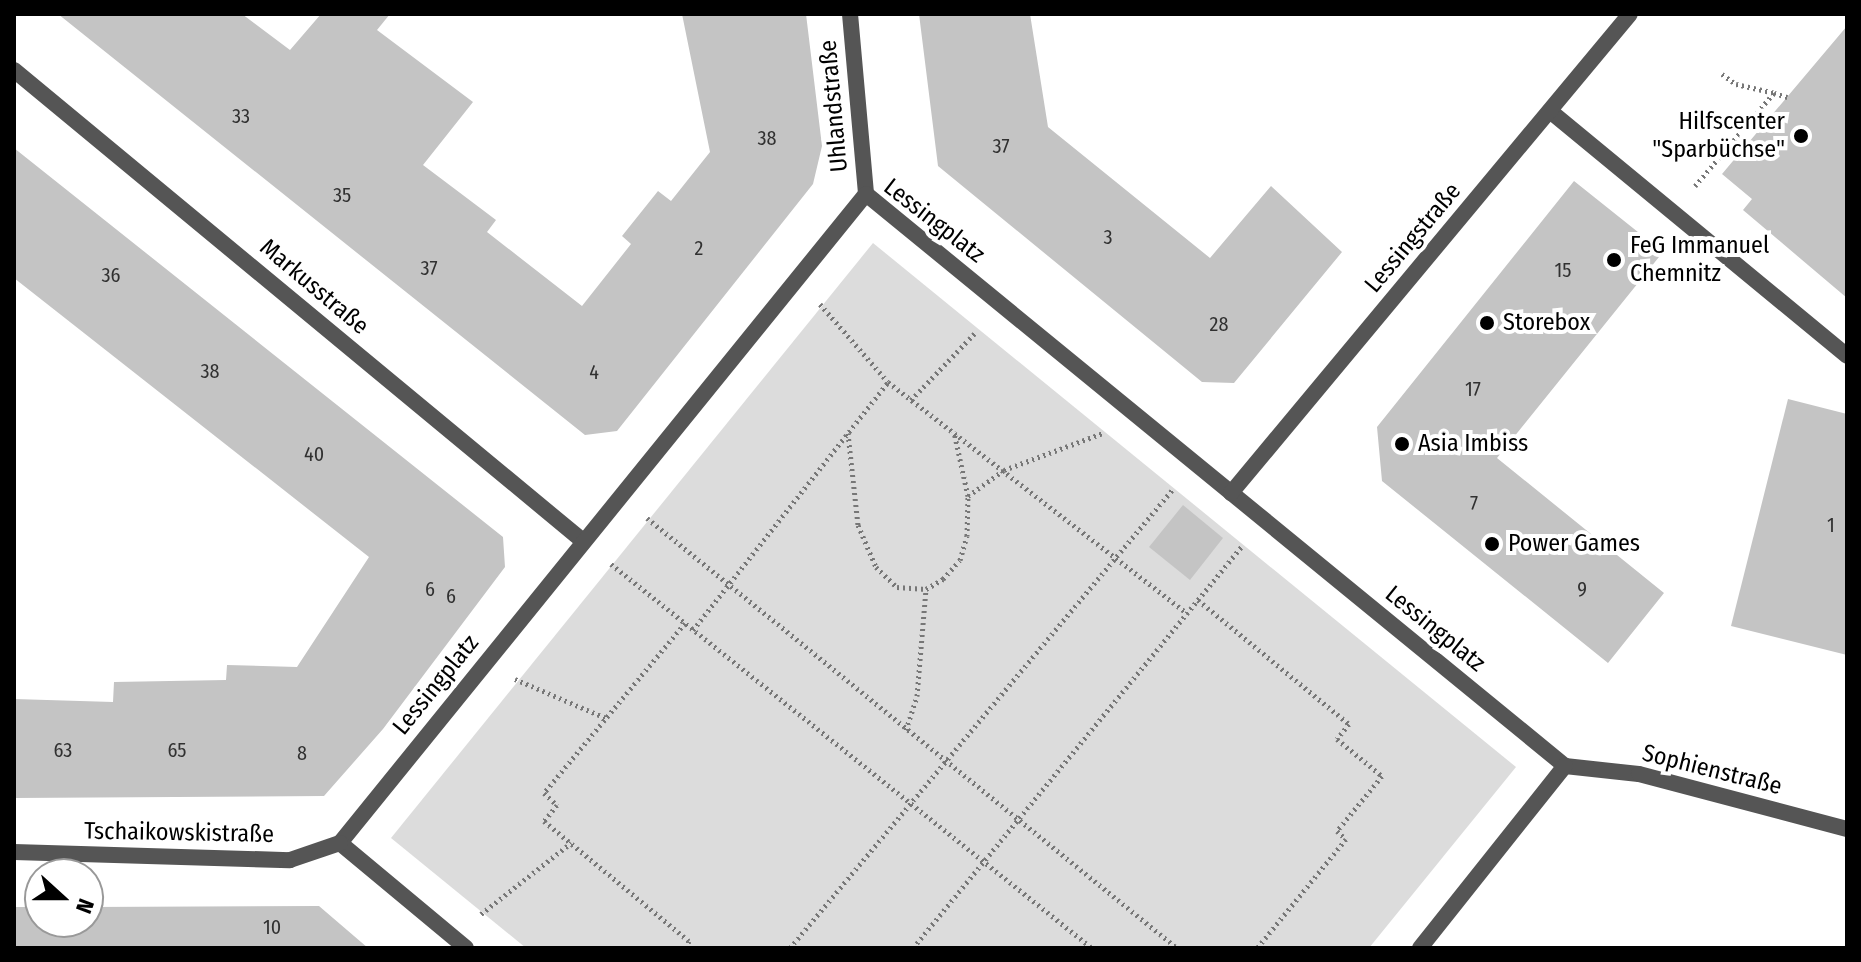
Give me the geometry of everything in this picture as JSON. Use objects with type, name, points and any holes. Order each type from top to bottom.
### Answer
[{"type":"street","name":"Uhlandstraße","points":[[850,14],[866,194]]},
{"type":"street","name":"Lessingstraße","points":[[1231,493],[1630,14]]},
{"type":"street","name":"Markusstraße","points":[[14,70],[583,541]]},
{"type":"street","points":[[1550,111],[1847,356]]},
{"type":"street","name":"Lessingplatz","points":[[340,843],[866,194],[1565,766]]},
{"type":"street","points":[[1420,948],[1565,766]]},
{"type":"street","name":"Sophienstraße","points":[[1565,766],[1639,774],[1847,829]]},
{"type":"street","points":[[340,843],[466,948]]},
{"type":"street","name":"Tschaikowskistraße","points":[[14,852],[290,860],[340,843]]},
{"type":"path","points":[[1722,74],[1736,84],[1787,97]]},
{"type":"path","points":[[1674,211],[1774,93]]},
{"type":"path","points":[[798,278],[888,382],[1187,613]]},
{"type":"path","points":[[911,400],[1001,305]]},
{"type":"path","points":[[693,630],[888,382]]},
{"type":"path","points":[[968,496],[1004,470],[1140,419]]},
{"type":"path","points":[[848,432],[858,525],[876,567],[897,587],[926,589],[960,560],[968,496],[954,432]]},
{"type":"path","points":[[790,948],[1194,464]]},
{"type":"path","points":[[620,496],[1177,948]]},
{"type":"path","points":[[913,948],[1264,519]]},
{"type":"path","points":[[583,541],[1092,948]]},
{"type":"path","points":[[906,730],[917,696],[926,589]]},
{"type":"path","points":[[1198,600],[1349,724],[1337,739],[1382,776],[1337,831],[1346,839],[1257,948]]},
{"type":"path","points":[[685,623],[544,793],[557,805],[544,821],[689,941],[686,948]]},
{"type":"path","points":[[482,665],[606,718]]},
{"type":"path","points":[[452,936],[571,843]]},
{"type":"shaded area","points":[[873,243],[1516,767],[1369,948],[526,948],[391,838]]},
{"type":"building","points":[[58,14],[242,14],[290,50],[321,14],[390,14],[377,30],[473,102],[423,165],[496,220],[487,232],[582,306],[631,244],[622,236],[658,191],[671,201],[710,152],[682,14],[806,14],[822,146],[813,184],[617,431],[585,435]]},
{"type":"building","points":[[919,14],[1030,14],[1048,127],[1210,258],[1271,186],[1342,252],[1234,383],[1202,382],[938,166]]},
{"type":"building","name":"Hilfscenter \"Sparbüchse\"","points":[[1847,26],[1847,298],[1743,210],[1752,199],[1722,174]]},
{"type":"building","points":[[14,148],[503,537],[505,567],[383,729],[324,796],[14,798],[14,699],[113,702],[114,682],[226,680],[227,665],[297,667],[369,557],[14,278]]},
{"type":"building","points":[[1574,181],[1663,252],[1497,458],[1664,593],[1608,663],[1382,481],[1377,427]]},
{"type":"building","points":[[1788,399],[1847,414],[1847,655],[1731,626]]},
{"type":"building","points":[[1183,505],[1223,538],[1190,580],[1149,547]]},
{"type":"building","points":[[319,906],[368,948],[14,948],[14,907],[24,907],[24,938],[104,938],[104,907]]},
{"type":"place","name":"Hilfscenter \"Sparbüchse\"","points":[[1801,136]]},
{"type":"place","name":"FeG Immanuel Chemnitz","points":[[1614,260]]},
{"type":"place","name":"Storebox","points":[[1487,323]]},
{"type":"place","name":"Asia Imbiss","points":[[1402,444]]},
{"type":"place","name":"Power Games","points":[[1492,544]]}]
